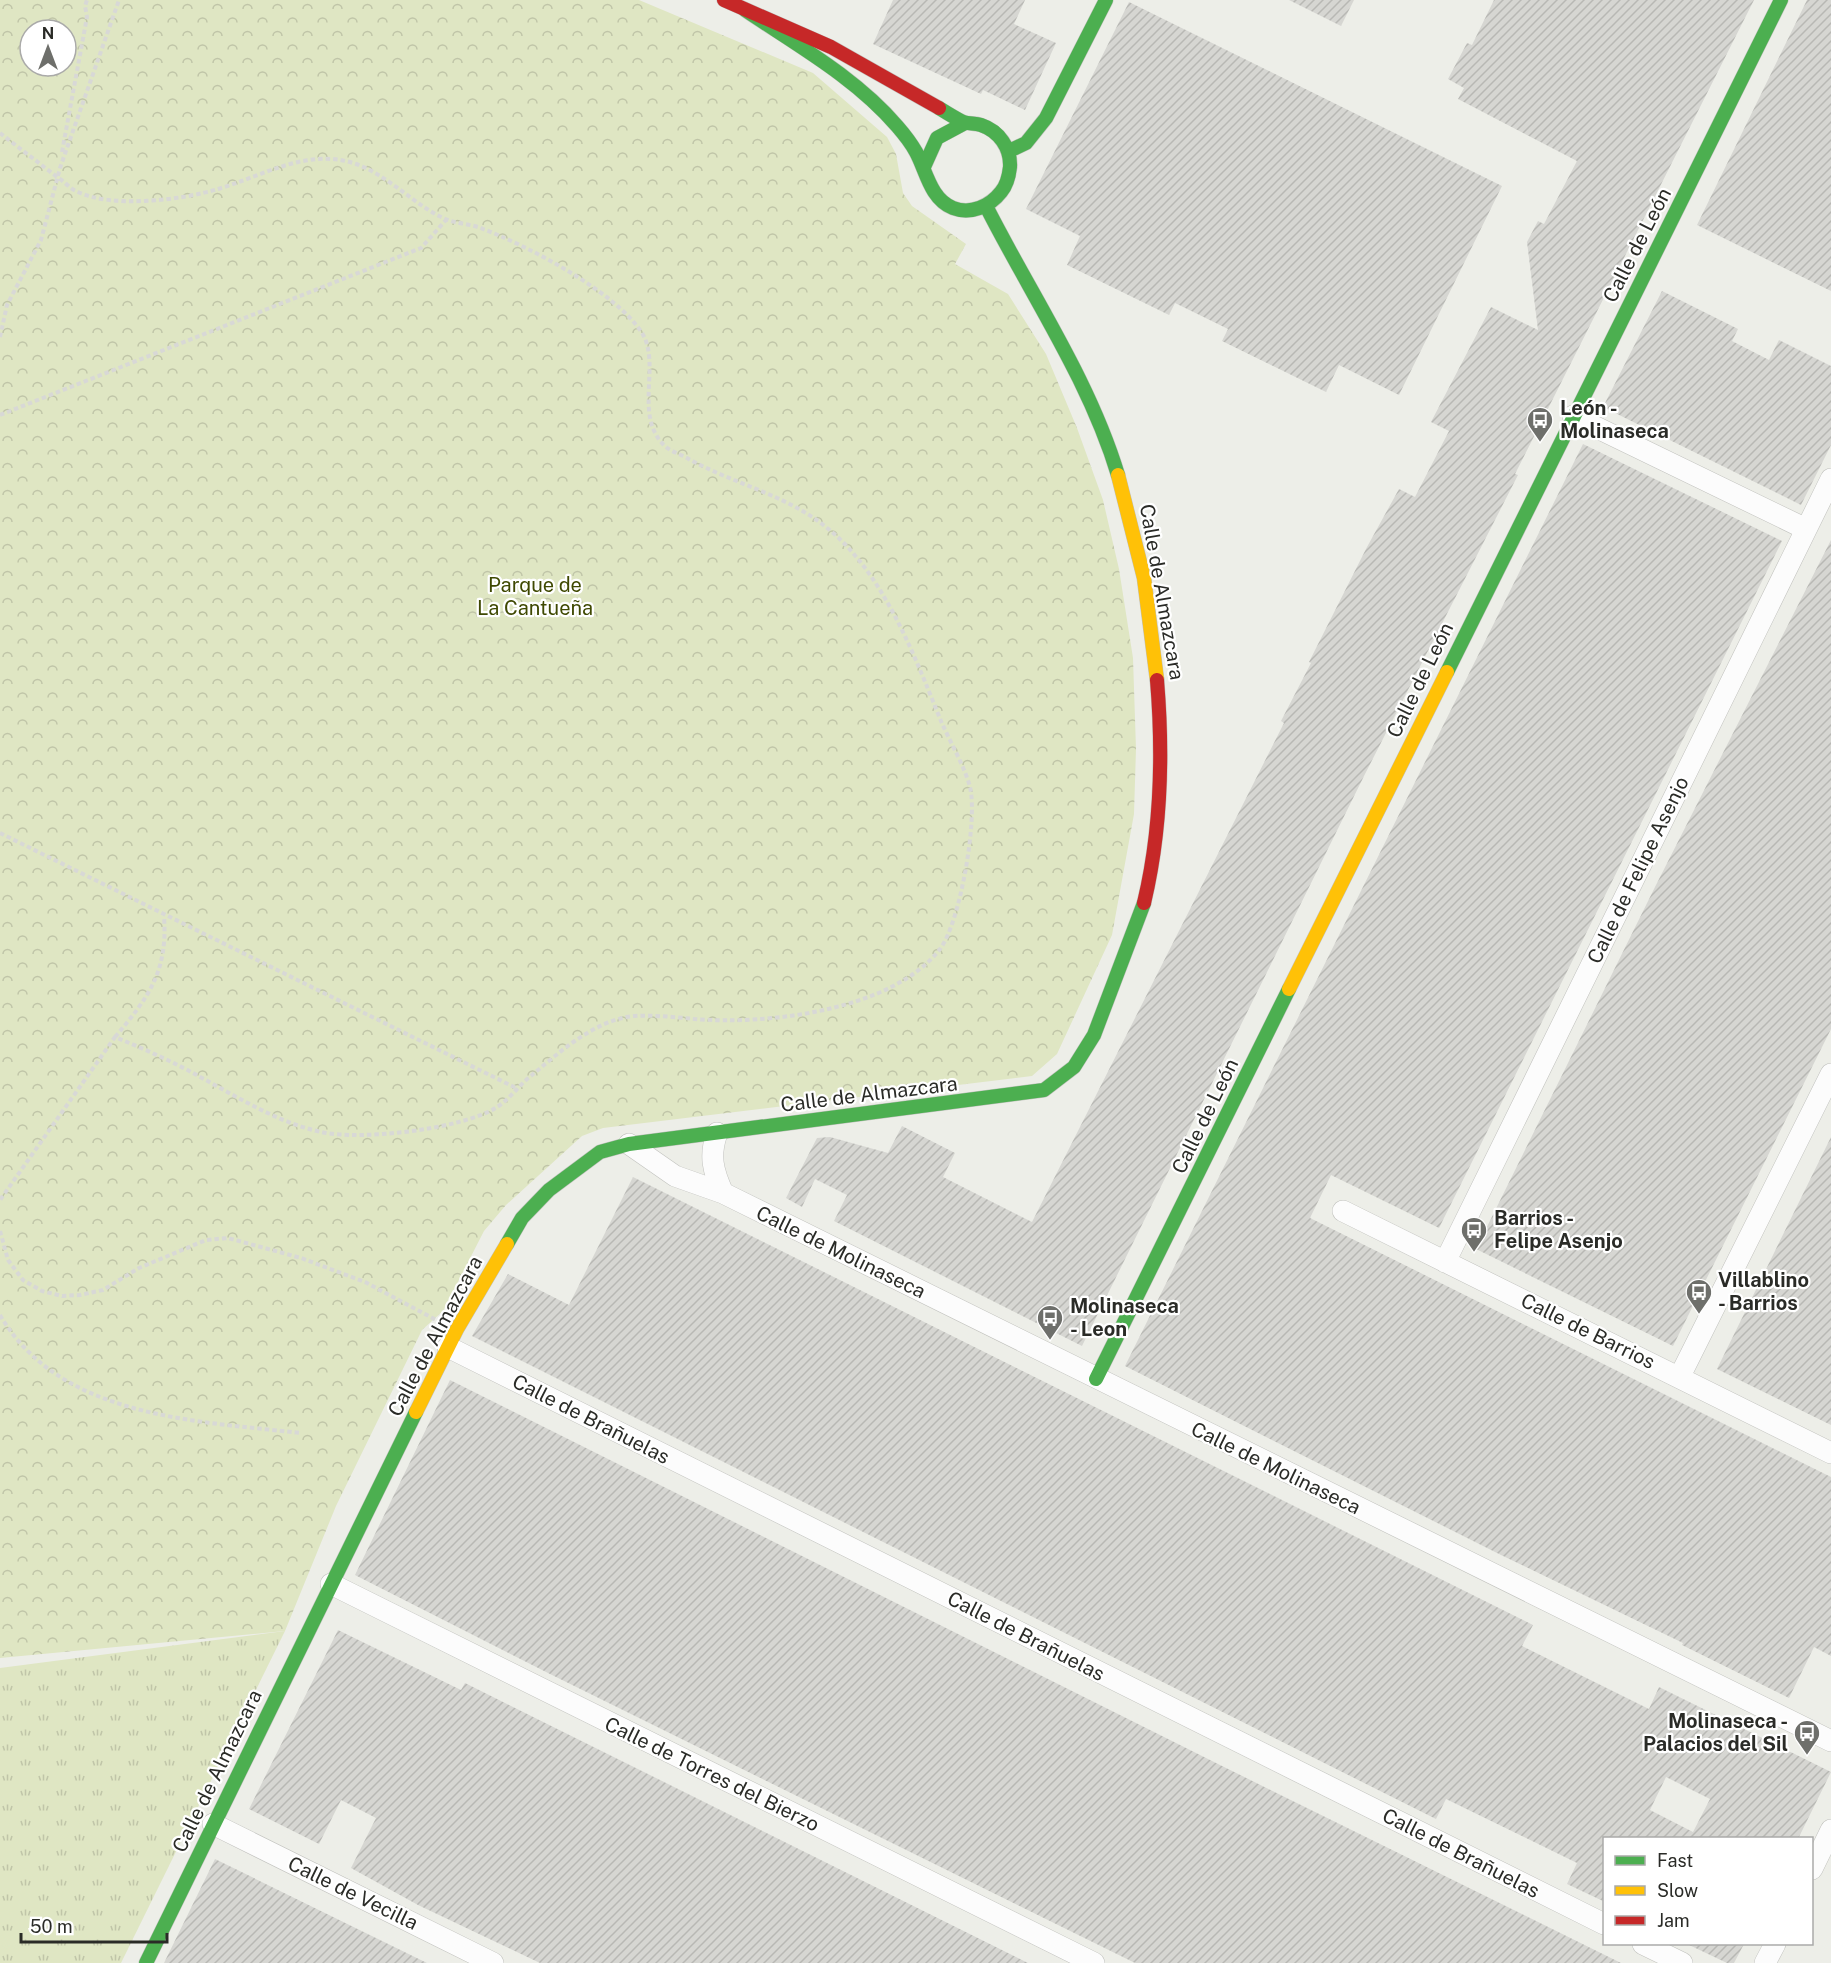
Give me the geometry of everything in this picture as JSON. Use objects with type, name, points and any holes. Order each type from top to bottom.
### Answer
[{"type":"street","points":[[724,0],[831,47],[965,123],[983,126],[999,136],[1009,152],[1012,168],[1008,183],[999,197],[986,206],[965,210],[944,203],[930,187],[924,167],[911,144],[878,108],[826,64],[745,10]]},
{"type":"street","points":[[1009,152],[1026,143],[1046,118],[1106,0]]},
{"type":"street","name":"Calle de León","points":[[1096,1379],[1781,0]]},
{"type":"street","points":[[924,167],[930,146],[945,130],[965,123]]},
{"type":"street","name":"Calle de Almazcara","points":[[146,1963],[452,1338],[522,1218],[549,1190],[600,1152],[629,1144],[1044,1090],[1058,1083],[1074,1067],[1095,1034],[1142,914],[1154,843],[1160,767],[1159,678],[1137,538],[1123,488],[1071,362],[1022,278],[986,206]]},
{"type":"street","points":[[1573,416],[1806,529]]},
{"type":"street","name":"Calle de Felipe Asenjo","points":[[1445,1262],[1831,479]]},
{"type":"street","points":[[1680,1376],[1831,1074]]},
{"type":"street","points":[[717,1133],[712,1147],[711,1163],[723,1193]]},
{"type":"street","name":"Calle de Molinaseca","points":[[629,1144],[675,1176],[723,1193],[1831,1741]]},
{"type":"street","name":"Calle de Barrios","points":[[1343,1211],[1680,1376],[1831,1453]]},
{"type":"street","name":"Calle de Brañuelas","points":[[452,1338],[1603,1923]]},
{"type":"street","name":"Calle de Torres del Bierzo","points":[[331,1584],[1094,1963]]},
{"type":"street","name":"Calle de Vecilla","points":[[213,1824],[493,1963]]},
{"type":"street","points":[[1813,1867],[1831,1830]]},
{"type":"street","points":[[1645,1945],[1682,1963]]},
{"type":"street","points":[[1765,1963],[1774,1945]]},
{"type":"path","points":[[60,168],[87,17],[85,6],[87,0]]},
{"type":"path","points":[[0,337],[11,297],[41,240],[57,176],[119,0]]},
{"type":"path","points":[[0,133],[78,192],[119,201],[168,200],[213,191],[295,161],[353,162],[391,182],[446,220],[478,226],[532,252],[588,285],[625,314],[642,333],[649,350],[651,422],[665,446],[732,481],[802,509],[833,532],[867,571],[909,641],[970,788],[972,822],[956,920],[940,949],[916,971],[891,987],[856,1001],[820,1011],[738,1022],[629,1016],[572,1041],[516,1088],[503,1104],[482,1115],[448,1124],[363,1136],[326,1133],[288,1122],[258,1109],[197,1075],[115,1037]]},
{"type":"path","points":[[0,416],[421,248],[446,220]]},
{"type":"path","points":[[0,833],[516,1088]]},
{"type":"path","points":[[0,1200],[115,1037],[146,1000],[161,964],[164,915]]},
{"type":"path","points":[[0,1231],[8,1260],[23,1281],[42,1291],[62,1296],[103,1290],[139,1268],[206,1240],[228,1238],[301,1258],[365,1282],[414,1310],[452,1338]]},
{"type":"path","points":[[0,1315],[10,1333],[59,1378],[130,1408],[180,1419],[301,1433]]},
{"type":"green space","name":"Parque de La Cantueña","points":[[0,0],[639,0],[813,73],[887,137],[896,154],[903,193],[912,206],[966,244],[955,264],[1008,294],[1046,354],[1077,428],[1103,500],[1119,569],[1133,658],[1136,749],[1134,814],[1112,935],[1057,1054],[1032,1076],[603,1128],[582,1136],[506,1205],[484,1231],[443,1311],[422,1330],[336,1506],[285,1631],[0,1658]]},
{"type":"green space","points":[[285,1631],[121,1963],[0,1963],[0,1668]]},
{"type":"building","points":[[893,0],[1025,0],[1014,24],[1056,43],[1025,110],[983,90],[981,94],[873,44]]},
{"type":"building","points":[[1289,0],[1354,0],[1341,26]]},
{"type":"building","points":[[1494,0],[1754,0],[1515,474],[1518,475],[1365,774],[1082,1346],[834,1221],[847,1195],[815,1179],[802,1207],[786,1198],[817,1138],[830,1137],[888,1153],[902,1126],[955,1153],[943,1177],[1032,1222],[1284,723],[1281,721],[1367,547],[1399,489],[1415,497],[1449,431],[1431,422],[1491,307],[1538,330],[1527,242],[1538,221],[1544,224],[1577,161],[1458,99],[1464,88],[1448,79],[1467,43],[1472,45]]},
{"type":"building","points":[[1807,0],[1831,0],[1831,291],[1697,225]]},
{"type":"building","points":[[1129,2],[1502,186],[1399,395],[1339,365],[1326,392],[1222,341],[1228,329],[1175,303],[1169,315],[1067,265],[1080,236],[1026,209]]},
{"type":"building","points":[[1662,291],[1738,329],[1732,341],[1769,360],[1779,340],[1831,366],[1831,445],[1801,505],[1603,407]]},
{"type":"building","points":[[1583,444],[1782,541],[1439,1228],[1331,1175],[1310,1218],[1831,1477],[1831,1656],[1814,1647],[1789,1698],[1125,1366]]},
{"type":"building","points":[[1831,540],[1831,1029],[1673,1346],[1476,1249],[1655,887]]},
{"type":"building","points":[[1831,1137],[1831,1425],[1717,1369]]},
{"type":"building","points":[[633,1177],[1533,1625],[1522,1646],[1649,1709],[1659,1687],[1831,1772],[1799,1837],[1603,1837],[1603,1901],[1567,1884],[1577,1863],[1446,1799],[1436,1819],[472,1336],[508,1274],[569,1305]],"holes":[[[1666,1777],[1710,1799],[1693,1832],[1650,1810]]]},
{"type":"building","points":[[450,1380],[1621,1963],[1135,1963],[550,1674],[355,1575]]},
{"type":"building","points":[[338,1630],[461,1690],[465,1683],[1028,1963],[540,1963],[418,1905],[351,1868],[376,1818],[341,1800],[319,1844],[249,1809]]},
{"type":"building","points":[[215,1859],[427,1963],[164,1963]]},
{"type":"building","points":[[1689,1945],[1743,1945],[1734,1963],[1727,1963]]},
{"type":"traffic: fast","points":[[1009,151],[1026,143],[1046,118],[1106,0]]},
{"type":"traffic: fast","points":[[1447,672],[1781,0]]},
{"type":"traffic: fast","points":[[745,10],[845,77],[881,109],[912,145],[934,191],[945,204],[960,210],[980,208],[997,197],[1006,183],[1010,167],[1006,147],[993,131],[979,124],[963,122],[939,108]]},
{"type":"traffic: fast","points":[[924,167],[937,138],[965,123]]},
{"type":"traffic: fast","points":[[986,206],[1075,371],[1106,440],[1118,475]]},
{"type":"traffic: fast","points":[[507,1244],[522,1218],[549,1190],[600,1152],[629,1144],[1044,1090],[1074,1067],[1094,1035],[1144,903]]},
{"type":"traffic: fast","points":[[1096,1379],[1289,989]]},
{"type":"traffic: fast","points":[[146,1963],[416,1412]]},
{"type":"traffic: slow","points":[[1118,475],[1144,578],[1157,680]]},
{"type":"traffic: slow","points":[[1289,989],[1447,672]]},
{"type":"traffic: slow","points":[[416,1412],[457,1329],[507,1244]]},
{"type":"traffic: jam","points":[[724,0],[831,47],[939,108]]},
{"type":"traffic: jam","points":[[1144,903],[1154,848],[1159,792],[1160,735],[1157,680]]},
{"type":"place","name":"León - Molinaseca","points":[[1540,443]]},
{"type":"place","name":"Barrios - Felipe Asenjo","points":[[1474,1253]]},
{"type":"place","name":"Villablino - Barrios","points":[[1699,1315]]},
{"type":"place","name":"Molinaseca - Leon","points":[[1050,1341]]},
{"type":"place","name":"Molinaseca - Palacios del Sil","points":[[1807,1756]]}]
